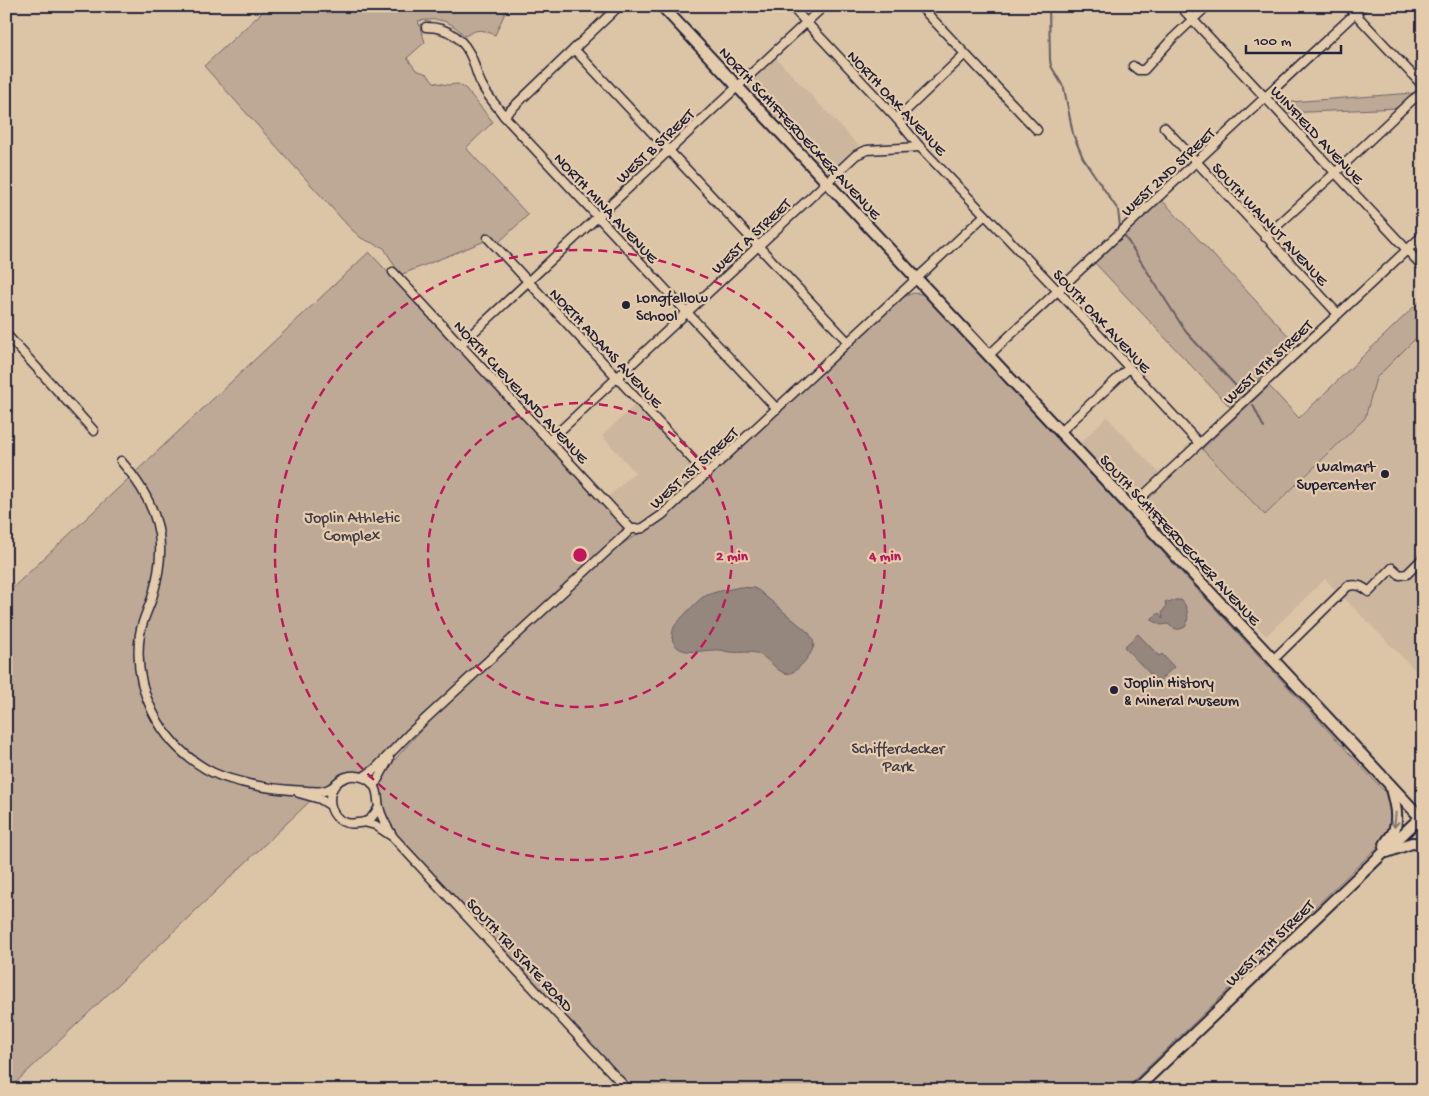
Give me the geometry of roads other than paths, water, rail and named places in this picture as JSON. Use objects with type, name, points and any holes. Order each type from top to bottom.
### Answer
[{"type":"main road","name":"NORTH SCHIFFERDECKER AVENUE","points":[[662,6],[917,278]]},
{"type":"main road","name":"SOUTH SCHIFFERDECKER AVENUE","points":[[917,278],[1422,817]]},
{"type":"main road","points":[[1382,854],[1396,826],[1396,815],[1390,784]]},
{"type":"main road","name":"WEST 7TH STREET","points":[[1135,1090],[1422,817]]},
{"type":"main road","points":[[1382,854],[1402,846],[1423,844]]},
{"type":"street","points":[[504,116],[619,6]]},
{"type":"street","name":"NORTH OAK AVENUE","points":[[791,6],[897,119],[920,147],[986,215]]},
{"type":"street","name":"WEST B STREET","points":[[460,345],[824,6]]},
{"type":"street","points":[[920,6],[1037,130]]},
{"type":"street","name":"WINFIELD AVENUE","points":[[1180,6],[1423,267]]},
{"type":"street","points":[[1134,66],[1138,70],[1144,70],[1158,53],[1207,6]]},
{"type":"street","points":[[1348,6],[1423,86]]},
{"type":"street","name":"WEST 2ND STREET","points":[[989,355],[1363,6]]},
{"type":"street","name":"NORTH MINA AVENUE","points":[[426,27],[444,30],[460,39],[472,58],[483,88],[504,116],[777,408]]},
{"type":"street","points":[[574,49],[848,342]]},
{"type":"street","points":[[897,119],[965,54]]},
{"type":"street","points":[[1265,237],[1411,100],[1423,92]]},
{"type":"street","name":"SOUTH WALNUT AVENUE","points":[[1164,127],[1338,314]]},
{"type":"street","name":"WEST A STREET","points":[[549,441],[856,155],[867,150],[920,147]]},
{"type":"street","name":"WEST 1ST STREET","points":[[363,777],[375,769],[409,734],[631,529],[643,528],[654,522],[986,215]]},
{"type":"street","name":"SOUTH OAK AVENUE","points":[[986,215],[1199,443]]},
{"type":"street","name":"WEST 4TH STREET","points":[[1131,507],[1423,235]]},
{"type":"street","name":"NORTH ADAMS AVENUE","points":[[488,238],[707,474]]},
{"type":"street","name":"NORTH CLEVELAND AVENUE","points":[[393,272],[631,529]]},
{"type":"street","points":[[6,334],[94,431]]},
{"type":"street","points":[[1060,432],[1129,368]]},
{"type":"street","points":[[121,461],[144,492],[151,508],[160,544],[159,563],[152,597],[141,631],[139,647],[141,676],[145,692],[159,725],[179,748],[206,769],[229,779],[246,784],[290,790],[324,791],[334,786]]},
{"type":"street","points":[[1273,660],[1348,586],[1355,584],[1369,592],[1392,568],[1400,575],[1407,574],[1423,558]]},
{"type":"street","name":"WEST 1ST STREET","points":[[374,786],[394,751]]},
{"type":"street","points":[[330,805],[330,795],[339,780],[347,777],[363,777],[374,786]]},
{"type":"street","name":"SOUTH TRI STATE ROAD","points":[[374,786],[378,794],[379,808],[393,837]]},
{"type":"street","points":[[290,790],[320,799],[330,805]]},
{"type":"street","name":"SOUTH TRI STATE ROAD","points":[[330,805],[334,814],[341,821],[350,825],[364,822],[375,825],[393,837],[628,1090]]},
{"type":"street","points":[[364,822],[370,820],[379,808]]},
{"type":"waterway","points":[[1049,6],[1051,66],[1064,88],[1073,134],[1083,158],[1118,210],[1120,227]]},
{"type":"waterway","points":[[1124,235],[1186,332],[1247,398]]},
{"type":"waterway","points":[[1253,405],[1264,428]]},
{"type":"place","name":"Longfellow School","points":[[626,305]]},
{"type":"place","name":"Walmart Supercenter","points":[[1385,474]]},
{"type":"place","name":"Joplin History & Mineral Museum","points":[[1114,690]]},
{"type":"park label","name":"Joplin Athletic Complex","points":[[352,525]]},
{"type":"park label","name":"Schifferdecker Park","points":[[898,756]]}]
